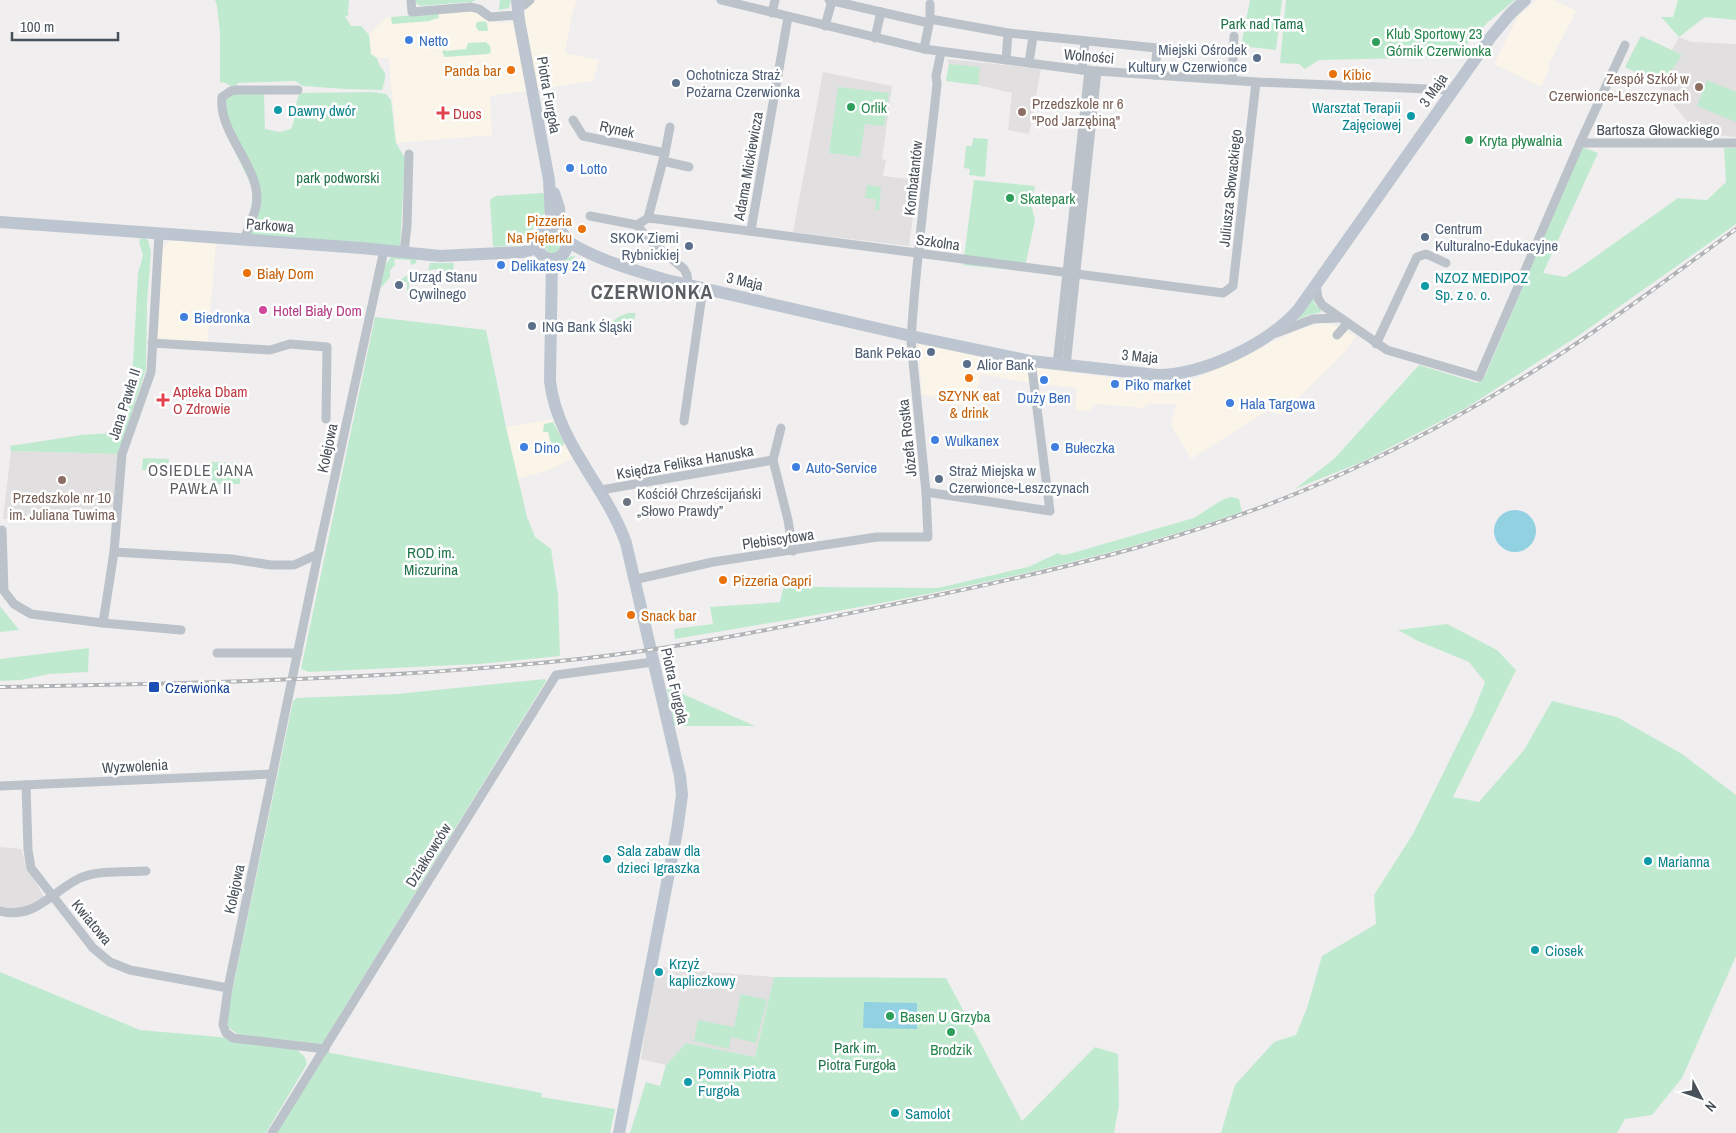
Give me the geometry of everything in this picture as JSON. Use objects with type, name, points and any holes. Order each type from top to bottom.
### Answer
[{"type":"main road","name":"3 Maja","points":[[559,234],[591,254],[646,274],[911,336],[1030,361],[1157,375],[1175,374],[1202,368],[1264,338],[1294,314],[1316,286],[1490,38],[1510,14],[1525,0]]},
{"type":"main road","name":"Piotra Furgoła","points":[[518,7],[548,180],[558,204],[559,234]]},
{"type":"main road","name":"Parkowa","points":[[0,222],[459,256],[523,252],[538,248]]},
{"type":"main road","points":[[543,232],[559,234],[567,248],[558,257],[543,256],[538,248],[539,236],[543,232]]},
{"type":"main road","name":"3 Maja","points":[[558,257],[591,254]]},
{"type":"main road","name":"Piotra Furgoła","points":[[558,257],[550,381],[552,396],[558,420],[572,447],[601,490],[619,522],[626,543],[633,580],[680,776],[682,795],[682,807],[618,1133]]},
{"type":"street","points":[[412,0],[412,12],[480,5],[490,17],[524,5],[530,0]]},
{"type":"street","name":"Wolności","points":[[721,0],[924,49],[1029,63],[1089,70],[1256,82],[1453,90]]},
{"type":"street","points":[[772,13],[775,0]]},
{"type":"street","points":[[825,26],[831,0],[929,22],[1085,42],[1157,48],[1155,75]]},
{"type":"street","points":[[924,49],[930,4]]},
{"type":"street","points":[[875,38],[881,12]]},
{"type":"street","name":"Adama Mickiewicza","points":[[751,230],[788,17]]},
{"type":"street","points":[[1006,60],[1008,33]]},
{"type":"street","points":[[1029,63],[1033,36]]},
{"type":"street","points":[[1232,80],[1234,36]]},
{"type":"street","points":[[1061,365],[1089,70],[1085,42]]},
{"type":"street","points":[[1316,286],[1320,304],[1376,344],[1387,350],[1479,377],[1580,143],[1625,45]]},
{"type":"street","name":"Kombatantów","points":[[911,336],[925,182],[936,93],[936,76],[941,52]]},
{"type":"street","name":"Juliusza Słowackiego","points":[[1223,293],[1233,286],[1256,82]]},
{"type":"street","points":[[244,240],[256,206],[255,183],[228,130],[222,97],[224,94],[237,90],[298,90]]},
{"type":"street","name":"Rynek","points":[[573,120],[582,136],[664,157],[689,167]]},
{"type":"street","points":[[637,225],[648,218],[670,127]]},
{"type":"street","name":"Bartosza Głowackiego","points":[[1580,143],[1736,143]]},
{"type":"street","points":[[404,252],[407,226],[409,154]]},
{"type":"street","points":[[590,216],[637,225],[649,240],[684,269],[688,284]]},
{"type":"street","name":"Szkolna","points":[[648,218],[1223,293]]},
{"type":"street","name":"Jana Pawła II","points":[[103,623],[114,552],[122,454],[151,372],[159,234]]},
{"type":"street","name":"Kolejowa","points":[[325,1048],[233,1038],[226,1033],[223,1025],[228,988],[272,774],[384,250]]},
{"type":"street","points":[[1376,344],[1417,257],[1426,254],[1446,264]]},
{"type":"street","points":[[684,420],[703,288]]},
{"type":"street","points":[[1264,338],[1313,319],[1338,318]]},
{"type":"street","points":[[1337,335],[1347,324]]},
{"type":"street","name":"Józefa Rostka","points":[[911,336],[926,492],[928,537]]},
{"type":"street","points":[[152,343],[270,350],[290,344],[327,347],[326,419]]},
{"type":"street","points":[[926,492],[1050,511],[1030,361]]},
{"type":"street","name":"Księdza Feliksa Hanuska","points":[[781,428],[774,460],[793,551]]},
{"type":"street","name":"Księdza Feliksa Hanuska","points":[[601,490],[774,460]]},
{"type":"street","points":[[2,530],[4,591],[14,604],[31,614],[181,630]]},
{"type":"street","name":"Plebiscytowa","points":[[633,580],[713,562],[877,537],[928,537]]},
{"type":"street","points":[[114,552],[232,559],[271,565],[294,565],[318,554]]},
{"type":"street","points":[[217,653],[298,653]]},
{"type":"street","name":"Działkowców","points":[[272,1133],[556,674],[653,662]]},
{"type":"street","name":"Wyzwolenia","points":[[0,786],[272,774]]},
{"type":"street","name":"Kwiatowa","points":[[26,785],[28,850],[31,868],[93,948],[110,962],[130,970],[228,988]]},
{"type":"street","points":[[0,911],[12,914],[30,910],[81,878],[102,874],[146,871]]},
{"type":"shaded area","points":[[535,0],[577,0],[572,15],[565,53],[599,60],[593,81],[490,96],[492,135],[396,143],[389,58],[377,58],[371,54],[369,35],[383,20],[387,17],[474,11],[488,21],[499,23],[514,22]]},
{"type":"shaded area","points":[[1537,0],[1554,0],[1576,11],[1548,66],[1550,68],[1541,87],[1494,64],[1518,16]]},
{"type":"shaded area","name":"Zespół Szkół w Czerwionce-Leszczynach","points":[[1641,36],[1672,50],[1679,37],[1691,42],[1736,44],[1736,137],[1697,133],[1660,88],[1662,85],[1625,67]]},
{"type":"shaded area","name":"Przedszkole nr 6 \"Pod Jarzębiną\"","points":[[947,59],[1041,69],[1029,134],[1008,130],[1012,93],[978,85],[946,81],[949,64]]},
{"type":"shaded area","points":[[823,72],[892,86],[882,159],[886,160],[883,176],[918,180],[909,246],[793,232]]},
{"type":"shaded area","points":[[171,240],[216,244],[207,347],[155,343],[161,250]]},
{"type":"shaded area","points":[[1322,323],[1334,325],[1356,337],[1341,356],[1281,415],[1267,411],[1191,459],[1171,425],[1176,404],[1148,404],[1143,408],[1097,404],[1088,411],[1075,410],[1077,388],[1048,386],[981,374],[972,409],[942,402],[941,399],[922,394],[918,343],[1037,368],[1167,383],[1197,378],[1296,331]]},
{"type":"shaded area","points":[[552,419],[573,459],[546,471],[517,479],[506,427]]},
{"type":"shaded area","name":"Przedszkole nr 10 im. Juliana Tuwima","points":[[11,451],[118,454],[113,507],[3,519]]},
{"type":"shaded area","points":[[0,847],[21,849],[26,865],[44,897],[28,907],[10,911],[0,909]]},
{"type":"shaded area","points":[[654,966],[774,977],[755,1057],[686,1043],[666,1065],[641,1059]]},
{"type":"green space","points":[[215,0],[349,0],[349,15],[345,16],[351,26],[361,26],[369,35],[371,54],[377,58],[385,74],[382,90],[303,86],[295,81],[237,83],[237,87],[233,88],[226,83],[220,82],[220,33]]},
{"type":"green space","points":[[415,0],[476,0],[469,3],[421,6],[415,3]]},
{"type":"green space","points":[[500,0],[511,0],[509,8],[499,10]]},
{"type":"green space","name":"Park nad Tamą","points":[[1250,0],[1282,0],[1276,50],[1241,46]]},
{"type":"green space","name":"Klub Sportowy 23 Górnik Czerwionka","points":[[1286,0],[1515,0],[1488,22],[1455,57],[1319,60],[1305,69],[1299,64],[1280,63]]},
{"type":"green space","points":[[1678,0],[1736,0],[1736,20],[1705,17],[1679,37],[1661,17],[1673,17]]},
{"type":"green space","points":[[438,13],[439,18],[431,21],[392,24],[391,17]]},
{"type":"green space","points":[[484,21],[487,23],[488,31],[479,31],[476,27],[478,22]]},
{"type":"green space","points":[[1641,36],[1682,55],[1662,85],[1625,67]]},
{"type":"green space","points":[[486,42],[490,46],[491,52],[488,54],[445,57],[442,52],[445,49],[445,51],[466,49],[468,43]]},
{"type":"green space","points":[[949,64],[980,67],[978,85],[946,81]]},
{"type":"green space","points":[[1707,80],[1736,92],[1736,122],[1697,106]]},
{"type":"green space","name":"Orlik","points":[[838,87],[889,93],[884,126],[865,124],[860,157],[829,153]]},
{"type":"green space","name":"park podworski","points":[[238,91],[264,94],[265,129],[280,132],[291,129],[296,102],[300,93],[372,92],[386,94],[391,100],[396,143],[405,158],[400,249],[251,237],[249,231],[253,189],[224,129],[227,111],[225,95]]},
{"type":"green space","points":[[973,138],[988,139],[985,177],[969,175],[970,169],[964,168],[966,146],[972,146]]},
{"type":"green space","points":[[1582,147],[1598,153],[1543,273],[1565,277],[1678,198],[1707,200],[1726,182],[1724,148],[1736,148],[1736,224],[1578,336],[1466,408],[1364,461],[1295,489],[1334,459],[1419,365],[1478,383],[1485,376]]},
{"type":"green space","points":[[974,180],[1035,186],[1031,203],[1035,221],[1024,271],[963,265]]},
{"type":"green space","points":[[867,185],[881,187],[879,210],[875,210],[876,199],[865,198]]},
{"type":"green space","points":[[544,194],[546,211],[524,241],[519,245],[494,247],[490,201],[492,198],[496,196]]},
{"type":"green space","points":[[549,235],[557,235],[562,240],[560,251],[549,253],[544,248],[544,240]]},
{"type":"green space","points":[[142,236],[148,240],[151,252],[147,302],[146,369],[118,454],[11,451],[10,446],[81,435],[112,433],[132,381],[138,274],[143,255],[139,242]]},
{"type":"green space","points":[[392,256],[417,258],[416,263],[411,265],[410,260],[394,259],[395,265],[390,270],[390,277],[381,288],[378,287],[383,268]]},
{"type":"green space","points":[[575,256],[568,265],[557,271],[563,260]]},
{"type":"green space","points":[[430,263],[454,263],[453,271],[444,271],[444,269],[428,270]]},
{"type":"green space","points":[[411,273],[418,275],[418,284],[409,284],[409,293],[407,294],[407,282],[398,281]]},
{"type":"green space","points":[[1313,297],[1315,304],[1322,312],[1297,320]]},
{"type":"green space","points":[[628,313],[636,313],[631,330],[610,328],[614,320]]},
{"type":"green space","name":"ROD im. Miczurina","points":[[375,317],[486,330],[527,517],[535,537],[551,549],[558,595],[560,656],[479,664],[309,672],[301,669]]},
{"type":"green space","points":[[553,422],[564,443],[558,449],[557,446],[552,448],[548,432],[543,432],[544,424]]},
{"type":"green space","points":[[143,458],[169,459],[169,471],[142,470]]},
{"type":"green space","points":[[211,462],[241,463],[240,484],[212,484]]},
{"type":"green space","points":[[1231,497],[1239,499],[1242,512],[1103,554],[962,587],[818,615],[675,639],[674,629],[713,624],[710,607],[780,602],[784,585],[938,588],[1028,567],[1058,553],[1062,555],[1069,554],[1194,518],[1222,500]]},
{"type":"green space","points":[[0,606],[19,630],[0,632]]},
{"type":"green space","points":[[1447,624],[1497,650],[1516,670],[1453,797],[1479,802],[1524,750],[1552,701],[1617,717],[1682,754],[1736,795],[1736,956],[1682,1078],[1652,1115],[1625,1119],[1617,1133],[1221,1133],[1235,1085],[1274,1042],[1296,1035],[1307,1008],[1322,956],[1376,924],[1374,895],[1413,834],[1473,713],[1485,682],[1469,662],[1418,641],[1398,630]]},
{"type":"green space","points":[[89,648],[88,672],[49,674],[21,680],[0,681],[0,659]]},
{"type":"green space","points":[[545,679],[546,681],[322,1044],[243,1035],[236,1033],[228,1027],[227,1016],[293,701],[297,698],[397,694]]},
{"type":"green space","points":[[667,687],[755,726],[673,726]]},
{"type":"green space","points":[[0,972],[140,1030],[219,1037],[296,1049],[305,1057],[307,1064],[266,1133],[0,1133]]},
{"type":"green space","name":"Park im. Piotra Furgoła","points":[[774,977],[946,978],[1022,1121],[1095,1047],[1118,1054],[1119,1105],[1114,1133],[630,1133],[646,1082],[660,1086],[666,1065],[686,1043],[755,1057]]},
{"type":"green space","points":[[741,994],[767,1000],[756,1043],[731,1037],[729,1049],[694,1041],[698,1020],[734,1027]]},
{"type":"green space","points":[[326,1052],[542,1093],[541,1097],[615,1109],[610,1133],[277,1133]]},
{"type":"water","points":[[1511,510],[1519,510],[1530,516],[1536,531],[1530,546],[1519,552],[1511,552],[1500,546],[1494,535],[1494,527],[1500,516]]},
{"type":"water","name":"Basen U Grzyba","points":[[864,1002],[917,1003],[917,1029],[863,1028]]},
{"type":"water","name":"Brodzik","points":[[951,1025],[957,1031],[951,1037],[945,1031]]},
{"type":"railway","points":[[0,687],[221,682],[368,676],[588,658],[630,653],[798,624],[978,587],[1086,561],[1139,547],[1244,514],[1346,472],[1400,446],[1479,404],[1556,357],[1625,310],[1736,229]]},
{"type":"place","name":"Netto","points":[[409,40]]},
{"type":"place","name":"Klub Sportowy 23 Górnik Czerwionka","points":[[1376,42]]},
{"type":"place","name":"Miejski Ośrodek Kultury w Czerwionce","points":[[1257,58]]},
{"type":"place","name":"Panda bar","points":[[511,70]]},
{"type":"place","name":"Kibic","points":[[1333,74]]},
{"type":"place","name":"Ochotnicza Straż Pożarna Czerwionka","points":[[676,83]]},
{"type":"place","name":"Zespół Szkół w Czerwionce-Leszczynach","points":[[1699,87]]},
{"type":"place","name":"Orlik","points":[[851,107]]},
{"type":"place","name":"Dawny dwór","points":[[278,110]]},
{"type":"place","name":"Przedszkole nr 6 \"Pod Jarzębiną\"","points":[[1022,112]]},
{"type":"place","name":"Duos","points":[[443,113]]},
{"type":"place","name":"Warsztat Terapii Zajęciowej","points":[[1411,116]]},
{"type":"place","name":"Kryta pływalnia","points":[[1469,140]]},
{"type":"place","name":"Lotto","points":[[570,168]]},
{"type":"place","name":"Skatepark","points":[[1010,198]]},
{"type":"place","name":"Pizzeria Na Pięterku","points":[[582,229]]},
{"type":"place","name":"Centrum Kulturalno-Edukacyjne","points":[[1425,237]]},
{"type":"place","name":"SKOK Ziemi Rybnickiej","points":[[689,246]]},
{"type":"place","name":"Delikatesy 24","points":[[501,265]]},
{"type":"place","name":"Biały Dom","points":[[247,273]]},
{"type":"place","name":"Urząd Stanu Cywilnego","points":[[399,285]]},
{"type":"place","name":"NZOZ MEDIPOZ Sp. z o. o.","points":[[1425,286]]},
{"type":"place","name":"Hotel Biały Dom","points":[[263,310]]},
{"type":"place","name":"Biedronka","points":[[184,317]]},
{"type":"place","name":"ING Bank Śląski","points":[[532,326]]},
{"type":"place","name":"Bank Pekao","points":[[931,352]]},
{"type":"place","name":"Alior Bank","points":[[967,364]]},
{"type":"place","name":"SZYNK eat & drink","points":[[969,378]]},
{"type":"place","name":"Duży Ben","points":[[1044,380]]},
{"type":"place","name":"Piko market","points":[[1115,384]]},
{"type":"place","name":"Apteka Dbam O Zdrowie","points":[[163,400]]},
{"type":"place","name":"Hala Targowa","points":[[1230,403]]},
{"type":"place","name":"Wulkanex","points":[[935,440]]},
{"type":"place","name":"Dino","points":[[524,447]]},
{"type":"place","name":"Bułeczka","points":[[1055,447]]},
{"type":"place","name":"Auto-Service","points":[[796,467]]},
{"type":"place","name":"Straż Miejska w Czerwionce-Leszczynach","points":[[939,479]]},
{"type":"place","name":"Przedszkole nr 10 im. Juliana Tuwima","points":[[62,480]]},
{"type":"place","name":"Kościół Chrześcijański „Słowo Prawdy”","points":[[627,502]]},
{"type":"place","name":"Pizzeria Capri","points":[[723,580]]},
{"type":"place","name":"Snack bar","points":[[631,615]]},
{"type":"place","name":"Czerwionka","points":[[154,687]]},
{"type":"place","name":"Sala zabaw dla dzieci Igraszka","points":[[607,859]]},
{"type":"place","name":"Marianna","points":[[1648,861]]},
{"type":"place","name":"Ciosek","points":[[1535,950]]},
{"type":"place","name":"Krzyż kapliczkowy","points":[[659,972]]},
{"type":"place","name":"Basen U Grzyba","points":[[890,1016]]},
{"type":"place","name":"Brodzik","points":[[951,1032]]},
{"type":"place","name":"Pomnik Piotra Furgoła","points":[[688,1082]]},
{"type":"place","name":"Samolot","points":[[895,1113]]},
{"type":"district","name":"CZERWIONKA","points":[[652,291]]},
{"type":"district","name":"OSIEDLE JANA PAWŁA II","points":[[201,479]]}]
